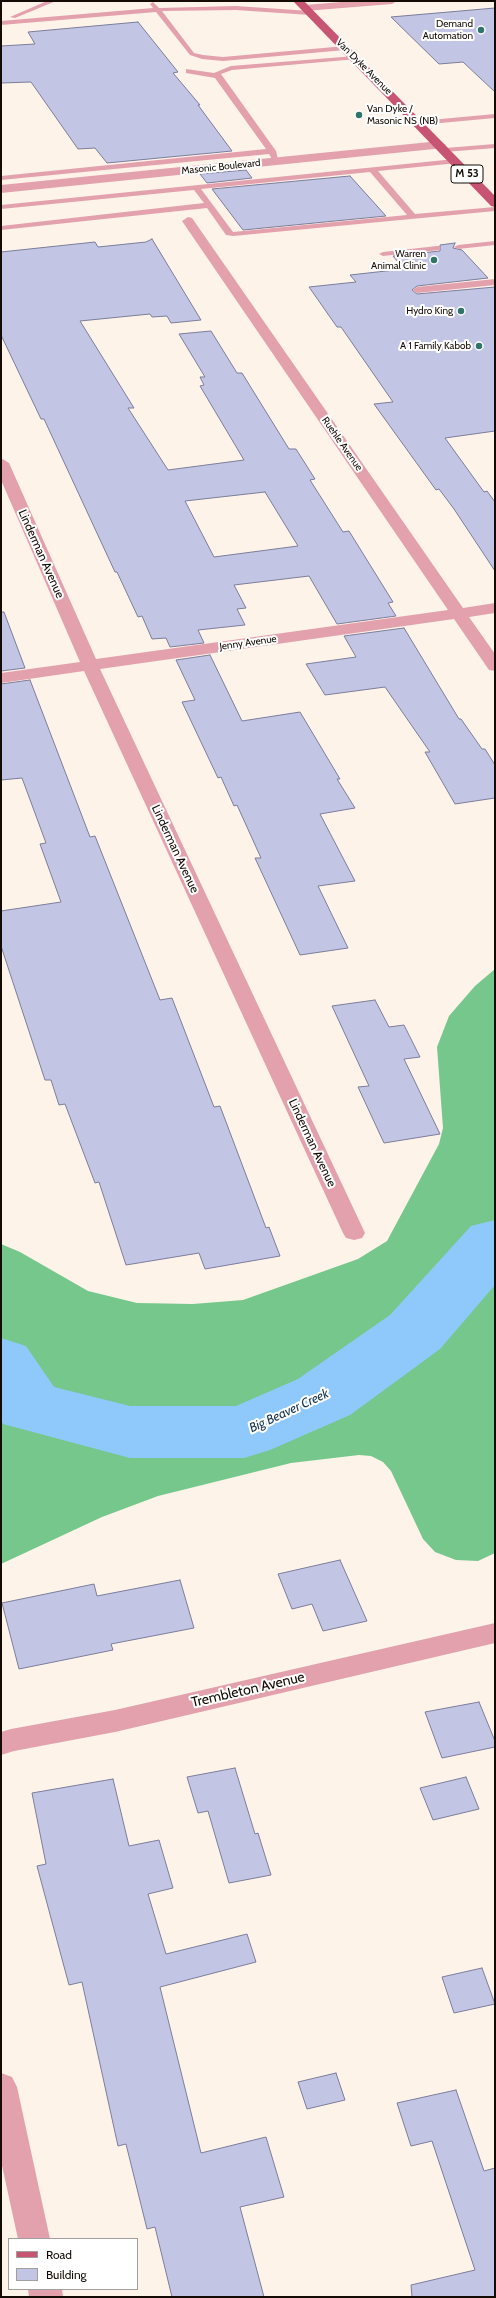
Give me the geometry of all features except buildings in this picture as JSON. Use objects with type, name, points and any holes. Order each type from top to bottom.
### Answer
[{"type":"main road","name":"Van Dyke Avenue","points":[[305,7],[443,147],[495,203]]},
{"type":"street","points":[[305,7],[392,1]]},
{"type":"street","name":"Masonic Boulevard","points":[[1,189],[443,147]]},
{"type":"street","name":"Ruehle Avenue","points":[[188,221],[495,666]]},
{"type":"street","name":"Linderman Avenue","points":[[1,463],[90,666],[354,1233]]},
{"type":"street","name":"Jenny Avenue","points":[[1,678],[495,608]]},
{"type":"street","name":"Trembleton Avenue","points":[[1,1744],[11,1740],[115,1721],[495,1633]]},
{"type":"street","points":[[1,2087],[34,2238]]},
{"type":"lane","points":[[1,22],[54,1]]},
{"type":"lane","points":[[151,1],[192,54]]},
{"type":"lane","points":[[167,9],[180,5],[219,1]]},
{"type":"lane","points":[[1,22],[157,9],[187,10],[305,7]]},
{"type":"lane","points":[[184,59],[192,54],[223,59],[345,48]]},
{"type":"lane","points":[[217,76],[223,70],[231,68],[355,58]]},
{"type":"lane","points":[[223,59],[231,68]]},
{"type":"lane","points":[[189,71],[217,76],[272,151],[277,162]]},
{"type":"lane","points":[[419,123],[495,116]]},
{"type":"lane","points":[[443,147],[495,146]]},
{"type":"lane","points":[[1,178],[272,151]]},
{"type":"lane","points":[[137,156],[165,161]]},
{"type":"lane","points":[[82,170],[99,160]]},
{"type":"lane","points":[[1,207],[171,188],[455,161]]},
{"type":"lane","points":[[371,168],[413,217]]},
{"type":"lane","points":[[159,173],[171,188]]},
{"type":"lane","points":[[195,186],[229,233],[233,234],[495,209]]},
{"type":"lane","points":[[1,228],[210,205]]},
{"type":"lane","points":[[458,246],[495,243]]},
{"type":"lane","points":[[383,254],[437,248]]},
{"type":"lane","points":[[417,290],[495,282]]},
{"type":"green space","points":[[495,969],[495,1553],[478,1561],[456,1560],[435,1552],[423,1539],[391,1471],[383,1462],[371,1456],[359,1455],[291,1463],[158,1496],[102,1517],[1,1564],[1,1244],[20,1252],[88,1291],[137,1303],[193,1304],[243,1300],[358,1259],[387,1241],[439,1144],[443,1128],[437,1047],[449,1016],[475,986]]},
{"type":"waterway","name":"Big Beaver Creek","points":[[1,1363],[29,1406],[130,1432],[244,1432],[324,1397],[415,1332],[495,1242]]},
{"type":"place","name":"Demand Automation","points":[[481,30]]},
{"type":"place","name":"Van Dyke / Masonic NS (NB)","points":[[359,115]]},
{"type":"place","name":"Warren Animal Clinic","points":[[434,260]]},
{"type":"place","name":"Hydro King","points":[[461,311]]},
{"type":"place","name":"A 1 Family Kabob","points":[[479,346]]}]
